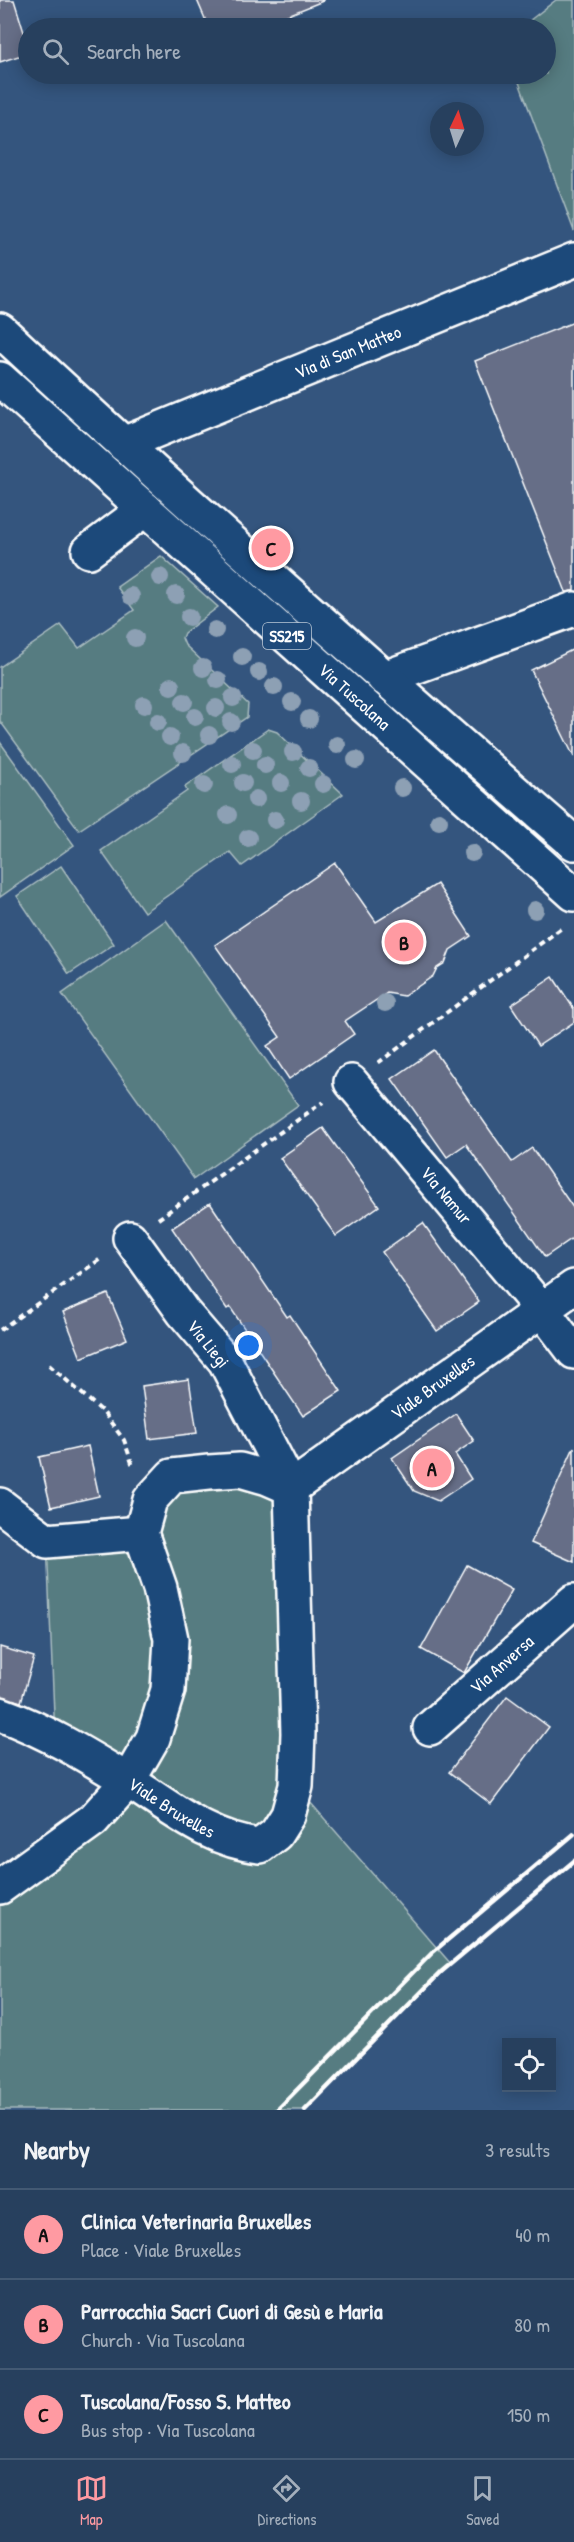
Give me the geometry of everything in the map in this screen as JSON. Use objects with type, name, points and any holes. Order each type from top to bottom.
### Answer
[{"type":"street","name":"Via di San Matteo","points":[[123,444],[574,260]]},
{"type":"street","name":"Via Tuscolana","points":[[0,330],[123,444],[384,678],[574,843]]},
{"type":"street","name":"Via Tuscolana","points":[[0,379],[574,894]]},
{"type":"street","points":[[89,551],[145,509]]},
{"type":"street","points":[[384,678],[574,609]]},
{"type":"street","name":"Via Namur","points":[[351,1082],[542,1310]]},
{"type":"street","name":"Via Liegi","points":[[130,1238],[183,1312],[225,1361],[291,1488]]},
{"type":"street","name":"Viale Bruxelles","points":[[141,1533],[160,1588],[171,1639],[168,1690],[153,1738],[128,1781],[211,1833],[239,1844],[260,1846],[276,1834],[288,1815],[296,1786],[298,1733],[291,1488],[574,1287]]},
{"type":"street","points":[[542,1310],[574,1352]]},
{"type":"street","points":[[0,1505],[47,1541],[141,1533],[150,1500],[172,1476],[240,1470],[291,1488]]},
{"type":"street","name":"Via Anversa","points":[[430,1728],[574,1601]]},
{"type":"street","points":[[0,1714],[55,1739],[128,1781],[93,1820],[0,1887]]},
{"type":"path","points":[[0,1330],[351,1082],[565,926]]},
{"type":"path","points":[[49,1365],[103,1412],[124,1440],[136,1473],[157,1492]]},
{"type":"green space","points":[[556,0],[574,0],[574,231],[520,84],[556,84],[556,18],[533,18]]},
{"type":"green space","points":[[161,556],[218,607],[184,633],[182,638],[185,645],[248,704],[247,717],[79,830],[0,721],[0,667],[61,625],[79,648],[134,610],[117,587]]},
{"type":"green space","points":[[268,729],[277,732],[343,794],[242,866],[230,852],[144,912],[101,851],[187,791],[185,787]]},
{"type":"green space","points":[[0,742],[74,845],[0,897]]},
{"type":"green space","points":[[61,866],[114,944],[69,974],[17,896]]},
{"type":"green space","points":[[166,920],[298,1105],[194,1179],[62,994]]},
{"type":"green space","points":[[172,1476],[291,1488],[296,1786],[451,1964],[306,2110],[0,2110],[0,1887],[128,1781],[55,1739],[47,1541],[141,1533]]},
{"type":"building","points":[[0,0],[14,0],[20,18],[18,56],[0,62]]},
{"type":"building","points":[[197,0],[323,0],[280,18],[205,18]]},
{"type":"building","points":[[574,322],[574,591],[566,592],[475,361]]},
{"type":"building","points":[[574,649],[574,757],[531,670]]},
{"type":"building","points":[[335,863],[376,922],[437,884],[471,936],[450,950],[445,963],[437,968],[433,976],[404,996],[387,993],[345,1021],[354,1034],[289,1079],[267,1046],[280,1037],[215,945]]},
{"type":"building","points":[[553,977],[574,1009],[574,1022],[538,1046],[511,1005]]},
{"type":"building","points":[[434,1050],[512,1162],[532,1148],[574,1209],[574,1237],[545,1257],[466,1144],[447,1157],[392,1079]]},
{"type":"building","points":[[323,1128],[379,1206],[336,1236],[280,1158]]},
{"type":"building","points":[[210,1203],[287,1317],[290,1315],[341,1391],[303,1416],[230,1307],[227,1309],[172,1228]]},
{"type":"building","points":[[423,1223],[479,1302],[437,1331],[382,1252]]},
{"type":"building","points":[[108,1294],[127,1339],[81,1358],[63,1312]]},
{"type":"building","points":[[189,1379],[197,1433],[149,1439],[142,1386]]},
{"type":"building","points":[[456,1414],[474,1441],[455,1454],[471,1479],[438,1501],[414,1491],[392,1458]]},
{"type":"building","points":[[88,1446],[99,1496],[51,1507],[39,1457]]},
{"type":"building","points":[[574,1447],[574,1562],[531,1543]]},
{"type":"building","points":[[467,1565],[512,1590],[464,1673],[421,1649]]},
{"type":"building","points":[[0,1647],[34,1657],[21,1702],[0,1696]]},
{"type":"building","points":[[507,1696],[549,1727],[491,1804],[449,1772]]},
{"type":"railway","points":[[277,2110],[433,1952],[574,1834]]},
{"type":"railway","points":[[305,2110],[441,1972],[574,1861]]},
{"type":"place","name":"Tuscolana/Fosso S. Matteo","points":[[271,548]]},
{"type":"place","name":"Parrocchia Sacri Cuori di Gesù e Maria","points":[[404,942]]},
{"type":"place","name":"Clinica Veterinaria Bruxelles","points":[[432,1468]]}]
